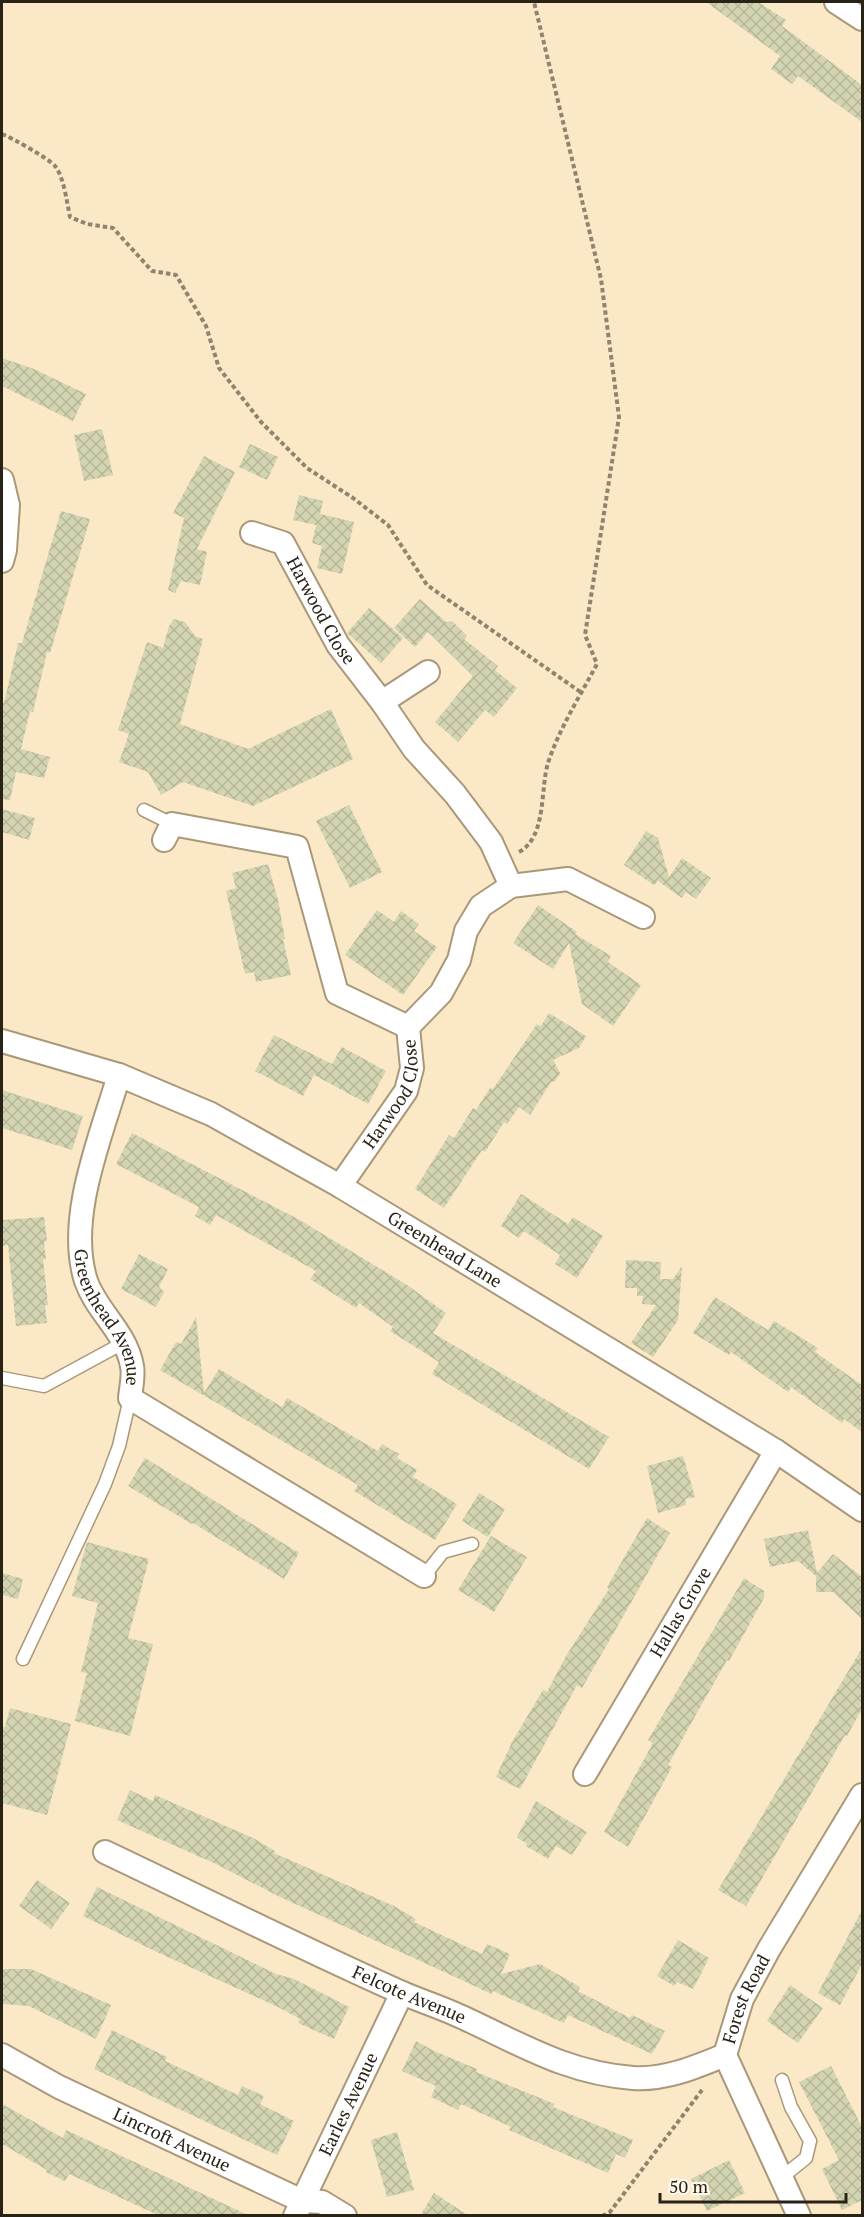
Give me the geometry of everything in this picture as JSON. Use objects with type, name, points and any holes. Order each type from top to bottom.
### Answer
[{"type":"street","points":[[836,2],[862,19]]},
{"type":"street","points":[[2,480],[8,505],[5,550],[2,561]]},
{"type":"street","name":"Harwood Close","points":[[252,533],[283,543],[338,645],[414,748],[455,794],[491,842],[511,886]]},
{"type":"street","points":[[382,702],[428,672]]},
{"type":"street","points":[[168,832],[297,847],[337,993],[408,1027]]},
{"type":"street","name":"Harwood Close","points":[[340,1186],[406,1091],[412,1068],[408,1027],[441,993],[459,960],[466,931],[481,906],[511,886],[568,879],[643,917]]},
{"type":"street","name":"Greenhead Lane","points":[[2,1041],[119,1075],[212,1114],[340,1186],[776,1451],[862,1510]]},
{"type":"street","name":"Greenhead Avenue","points":[[119,1075],[89,1178],[82,1216],[80,1250],[87,1283],[125,1342],[133,1368],[130,1398],[424,1576]]},
{"type":"street","name":"Hallas Grove","points":[[585,1774],[776,1451]]},
{"type":"street","name":"Forest Road","points":[[800,2216],[718,2058],[742,1999],[769,1949],[862,1795]]},
{"type":"street","name":"Felcote Avenue","points":[[105,1852],[402,1993],[455,2014],[527,2050],[564,2064],[635,2078],[672,2074],[718,2058]]},
{"type":"street","name":"Earles Avenue","points":[[299,2208],[402,1993]]},
{"type":"street","name":"Lincroft Avenue","points":[[2,2055],[59,2087],[299,2208],[322,2202],[345,2216]]},
{"type":"lane","points":[[144,810],[168,832]]},
{"type":"lane","points":[[2,1378],[44,1386],[125,1342]]},
{"type":"lane","points":[[23,1659],[105,1484],[119,1446],[130,1398]]},
{"type":"lane","points":[[424,1576],[443,1552],[472,1544]]},
{"type":"lane","points":[[781,2178],[806,2158],[810,2141],[791,2107],[782,2080]]},
{"type":"path","points":[[500,863],[527,848],[540,820],[548,765],[559,738],[597,664],[585,635],[619,417],[601,279],[534,2]]},
{"type":"path","points":[[2,134],[18,141],[55,166],[65,192],[70,217],[87,224],[113,228],[152,271],[176,275],[206,326],[219,368],[261,422],[307,468],[388,525],[427,585],[582,693]]},
{"type":"path","points":[[602,2216],[610,2212],[698,2096],[718,2058]]},
{"type":"building","points":[[706,2],[758,2],[786,20],[782,26],[862,85],[862,122],[798,76],[792,84],[771,69],[780,56]]},
{"type":"building","points":[[2,358],[34,369],[86,394],[73,421],[2,386]]},
{"type":"building","points":[[102,429],[113,475],[84,481],[74,435]]},
{"type":"building","points":[[250,444],[278,457],[267,480],[239,467]]},
{"type":"building","points":[[204,456],[235,472],[197,549],[207,552],[200,585],[181,581],[175,593],[168,590],[184,518],[173,513]]},
{"type":"building","points":[[299,495],[323,501],[320,514],[354,522],[342,574],[317,568],[322,546],[312,543],[316,525],[293,520]]},
{"type":"building","points":[[61,511],[90,519],[50,653],[47,652],[33,712],[30,711],[21,749],[50,757],[44,778],[16,772],[10,800],[2,799],[2,702],[4,703],[18,643],[22,643]]},
{"type":"building","points":[[420,599],[446,622],[452,621],[467,636],[464,639],[498,666],[495,670],[517,688],[494,717],[485,710],[458,742],[435,722],[473,676],[428,632],[415,647],[394,628]]},
{"type":"building","points":[[369,608],[403,638],[381,663],[347,633]]},
{"type":"building","points":[[174,619],[185,622],[195,636],[203,639],[180,724],[248,749],[331,709],[353,759],[253,806],[183,782],[161,795],[148,772],[119,762],[129,734],[118,730],[147,642],[163,648],[169,626]]},
{"type":"building","points":[[349,805],[382,872],[350,888],[316,821]]},
{"type":"building","points":[[2,809],[35,818],[29,840],[2,832]]},
{"type":"building","points":[[646,831],[658,838],[669,877],[682,858],[711,878],[696,899],[686,892],[682,898],[658,881],[654,885],[624,865]]},
{"type":"building","points":[[268,864],[278,900],[291,975],[256,982],[254,972],[245,974],[226,891],[236,888],[232,873]]},
{"type":"building","points":[[538,905],[577,932],[575,934],[611,956],[608,962],[641,985],[613,1026],[582,1004],[569,943],[553,969],[513,943]]},
{"type":"building","points":[[377,910],[394,922],[401,911],[419,924],[414,931],[437,947],[403,995],[345,955]]},
{"type":"building","points":[[549,1013],[586,1036],[579,1048],[553,1060],[560,1073],[555,1081],[551,1082],[530,1115],[519,1107],[507,1124],[504,1122],[485,1152],[482,1150],[444,1208],[415,1189],[449,1135],[454,1138],[473,1108],[476,1110],[490,1088],[493,1089],[537,1024],[541,1026]]},
{"type":"building","points":[[274,1035],[332,1064],[342,1047],[386,1071],[368,1104],[314,1075],[303,1096],[255,1071]]},
{"type":"building","points":[[2,1090],[83,1116],[72,1150],[2,1128]]},
{"type":"building","points":[[132,1133],[298,1219],[407,1285],[446,1313],[433,1333],[609,1437],[589,1469],[432,1374],[439,1362],[390,1331],[393,1327],[359,1303],[356,1308],[310,1279],[316,1271],[216,1215],[210,1225],[195,1216],[199,1207],[116,1164]]},
{"type":"building","points":[[521,1194],[568,1224],[573,1217],[603,1236],[577,1278],[555,1264],[560,1255],[524,1231],[519,1238],[501,1226]]},
{"type":"building","points":[[44,1217],[47,1241],[44,1242],[46,1259],[43,1259],[48,1305],[45,1305],[47,1323],[16,1326],[8,1245],[2,1246],[2,1220]]},
{"type":"building","points":[[139,1254],[168,1269],[159,1287],[164,1292],[156,1307],[121,1289]]},
{"type":"building","points":[[626,1260],[661,1262],[660,1279],[673,1279],[682,1266],[678,1320],[653,1357],[631,1343],[656,1305],[642,1304],[643,1296],[637,1296],[637,1288],[625,1288]]},
{"type":"building","points":[[715,1297],[768,1330],[774,1321],[818,1348],[815,1352],[862,1385],[862,1432],[844,1419],[842,1423],[791,1387],[788,1392],[731,1352],[729,1355],[693,1333]]},
{"type":"building","points":[[196,1317],[204,1393],[219,1369],[282,1407],[287,1398],[378,1451],[382,1444],[399,1454],[397,1458],[417,1470],[413,1477],[457,1504],[435,1540],[354,1491],[358,1485],[160,1370],[176,1342],[181,1344]]},
{"type":"building","points":[[683,1456],[695,1497],[685,1499],[686,1505],[658,1513],[647,1466]]},
{"type":"building","points":[[145,1458],[299,1553],[284,1579],[128,1486]]},
{"type":"building","points":[[479,1493],[505,1509],[488,1537],[462,1521]]},
{"type":"building","points":[[647,1518],[670,1533],[582,1688],[577,1685],[520,1789],[496,1777],[512,1742],[543,1690],[547,1692],[566,1656],[609,1589],[607,1587]]},
{"type":"building","points":[[808,1530],[817,1573],[833,1554],[862,1577],[862,1619],[833,1592],[816,1592],[816,1576],[798,1561],[770,1567],[764,1539]]},
{"type":"building","points":[[491,1536],[527,1557],[494,1612],[458,1590]]},
{"type":"building","points":[[87,1542],[149,1559],[128,1638],[153,1644],[130,1736],[75,1721],[87,1673],[81,1672],[98,1603],[72,1596]]},
{"type":"building","points":[[2,1573],[23,1579],[18,1599],[2,1595]]},
{"type":"building","points":[[744,1578],[764,1591],[764,1598],[668,1765],[672,1767],[628,1847],[604,1832],[653,1743],[648,1740]]},
{"type":"building","points":[[862,1648],[862,1709],[746,1906],[718,1890]]},
{"type":"building","points":[[10,1708],[71,1724],[47,1815],[2,1803],[2,1727],[5,1727]]},
{"type":"building","points":[[130,1790],[153,1801],[155,1795],[253,1838],[275,1851],[274,1853],[394,1906],[416,1919],[414,1922],[482,1954],[487,1944],[510,1954],[501,1974],[540,1964],[580,1987],[578,1991],[630,2018],[632,2015],[665,2031],[652,2054],[568,2015],[564,2023],[493,1991],[491,1994],[280,1897],[216,1864],[117,1820]]},
{"type":"building","points":[[536,1801],[587,1832],[572,1855],[556,1846],[548,1859],[526,1846],[527,1844],[517,1837]]},
{"type":"building","points":[[37,1880],[70,1903],[51,1929],[19,1906]]},
{"type":"building","points":[[97,1887],[349,2007],[334,2039],[298,2023],[300,2019],[278,2007],[83,1916]]},
{"type":"building","points":[[862,1910],[862,1964],[840,2005],[818,1993]]},
{"type":"building","points":[[678,1940],[709,1958],[693,1989],[677,1982],[674,1986],[657,1976]]},
{"type":"building","points":[[2,1969],[31,1969],[111,2005],[96,2039],[29,2006],[2,2004]]},
{"type":"building","points":[[790,1985],[823,2008],[798,2043],[767,2021]]},
{"type":"building","points":[[112,2030],[167,2057],[165,2061],[238,2095],[242,2086],[264,2096],[260,2104],[294,2121],[277,2155],[94,2069]]},
{"type":"building","points":[[416,2041],[477,2069],[476,2072],[555,2104],[553,2107],[633,2140],[625,2158],[616,2154],[608,2173],[509,2130],[511,2127],[461,2104],[458,2110],[431,2097],[436,2086],[402,2071]]},
{"type":"building","points":[[831,2066],[862,2127],[862,2200],[842,2210],[822,2169],[839,2160],[799,2082]]},
{"type":"building","points":[[2,2104],[63,2138],[66,2130],[250,2216],[160,2216],[69,2174],[65,2181],[46,2172],[47,2170],[2,2144]]},
{"type":"building","points":[[397,2132],[414,2190],[387,2197],[371,2140]]},
{"type":"building","points":[[729,2160],[745,2193],[707,2211],[691,2179]]},
{"type":"building","points":[[434,2193],[469,2216],[420,2216]]}]
